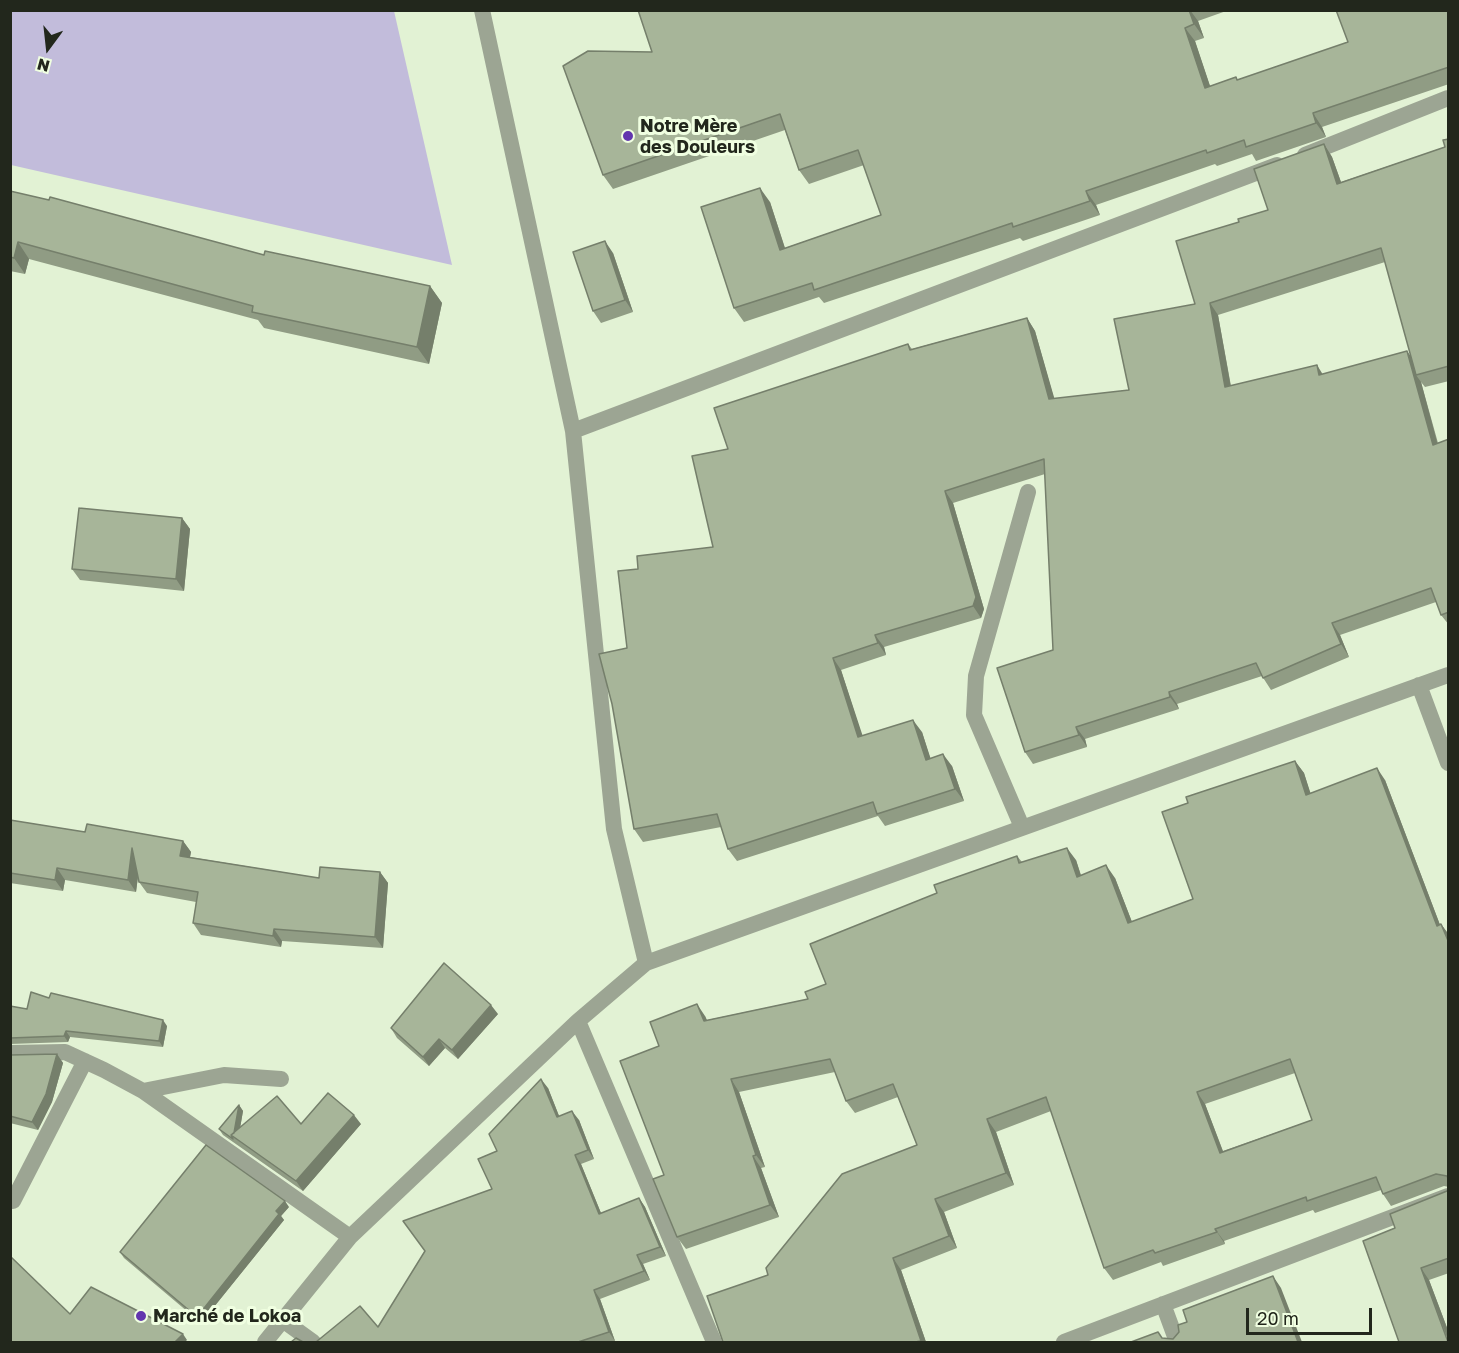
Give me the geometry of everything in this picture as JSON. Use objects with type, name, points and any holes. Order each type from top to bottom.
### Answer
[{"type":"street","points":[[482,10],[573,431],[614,829],[646,963]]},
{"type":"street","points":[[573,431],[1231,181],[1323,149],[1449,98]]},
{"type":"street","points":[[1022,827],[974,715],[975,676],[1028,492]]},
{"type":"street","points":[[265,1342],[350,1237],[578,1021],[646,963],[1449,675]]},
{"type":"street","points":[[1419,685],[1449,763]]},
{"type":"street","points":[[578,1021],[714,1342]]},
{"type":"street","points":[[10,1053],[65,1052],[143,1091],[350,1237]]},
{"type":"street","points":[[13,1201],[85,1061]]},
{"type":"street","points":[[143,1091],[224,1075],[281,1079]]},
{"type":"street","points":[[1064,1342],[1449,1196]]},
{"type":"street","points":[[1163,1304],[1177,1342]]},
{"type":"street","points":[[284,1321],[313,1342]]},
{"type":"shaded area","points":[[11,10],[394,11],[452,265],[11,165]]},
{"type":"building","points":[[638,10],[1189,10],[1194,24],[1185,28],[1205,88],[1236,77],[1237,80],[1348,42],[1336,10],[1449,10],[1449,67],[1313,113],[1316,123],[1246,147],[1244,140],[1207,153],[1206,150],[1086,191],[1090,201],[1013,227],[1012,223],[814,290],[812,283],[734,308],[701,207],[760,188],[780,250],[881,215],[858,150],[799,170],[780,114],[603,175],[563,66],[588,51],[652,52]]},
{"type":"building","points":[[1449,139],[1449,366],[1416,375],[1381,248],[1210,303],[1225,387],[1317,365],[1319,375],[1407,351],[1433,445],[1449,439],[1449,612],[1441,615],[1431,588],[1332,623],[1341,644],[1263,678],[1256,663],[1169,692],[1170,697],[1076,727],[1079,735],[1025,752],[997,668],[1053,650],[1044,459],[945,491],[976,597],[973,606],[875,635],[878,643],[833,658],[858,737],[913,720],[926,760],[943,754],[955,789],[877,814],[873,802],[728,849],[717,814],[634,829],[612,704],[599,654],[627,648],[618,571],[638,569],[637,556],[713,547],[692,456],[728,449],[714,408],[908,344],[910,350],[1027,318],[1049,399],[1129,390],[1114,319],[1195,304],[1176,241],[1239,222],[1238,219],[1268,210],[1254,169],[1324,144],[1337,184],[1445,147],[1443,140]]},
{"type":"building","points":[[10,191],[49,200],[50,197],[264,255],[265,251],[430,286],[417,347],[252,312],[253,306],[18,242],[14,258],[10,257]]},
{"type":"building","points":[[605,241],[625,300],[593,311],[573,252]]},
{"type":"building","points":[[79,508],[182,518],[176,579],[72,569]]},
{"type":"building","points":[[1295,761],[1306,795],[1377,768],[1437,926],[1441,924],[1449,943],[1449,1181],[1447,1176],[1436,1174],[1383,1194],[1376,1177],[1307,1201],[1306,1197],[1215,1229],[1217,1232],[1155,1253],[1153,1250],[1104,1268],[1046,1097],[987,1119],[1006,1173],[935,1199],[949,1236],[893,1258],[921,1341],[723,1342],[707,1296],[768,1275],[766,1268],[842,1174],[917,1145],[893,1084],[846,1101],[830,1059],[731,1079],[770,1205],[677,1237],[653,1179],[664,1175],[620,1061],[659,1046],[650,1022],[697,1004],[704,1021],[808,999],[805,992],[826,984],[810,944],[937,893],[934,885],[1017,856],[1019,863],[1067,848],[1077,877],[1106,865],[1128,923],[1193,899],[1162,812],[1188,803],[1186,797]],"holes":[[[1290,1059],[1312,1120],[1220,1153],[1197,1092]]]},
{"type":"building","points":[[10,820],[85,832],[87,824],[183,841],[180,856],[319,878],[320,867],[380,872],[375,937],[274,929],[273,936],[193,923],[198,892],[139,882],[132,848],[128,880],[57,868],[55,880],[10,873]]},
{"type":"building","points":[[444,963],[491,1005],[452,1050],[439,1039],[423,1057],[391,1028]]},
{"type":"building","points":[[31,992],[49,998],[51,993],[163,1020],[159,1041],[66,1031],[64,1036],[10,1038],[10,1006],[27,1009]]},
{"type":"building","points":[[57,1054],[46,1094],[32,1122],[10,1116],[10,1055]]},
{"type":"building","points":[[541,1079],[557,1117],[572,1111],[588,1150],[575,1155],[599,1214],[639,1198],[660,1247],[637,1255],[644,1271],[594,1290],[609,1332],[578,1342],[316,1342],[360,1306],[378,1327],[425,1251],[403,1221],[492,1189],[478,1159],[497,1151],[489,1134]]},
{"type":"building","points":[[328,1093],[354,1115],[296,1181],[231,1135],[277,1096],[301,1124]]},
{"type":"building","points":[[239,1105],[234,1133],[231,1135],[233,1139],[219,1129]]},
{"type":"building","points":[[206,1145],[285,1201],[276,1211],[279,1214],[197,1317],[120,1252]]},
{"type":"building","points":[[1449,1188],[1449,1258],[1421,1268],[1448,1342],[1399,1342],[1363,1241],[1395,1228],[1390,1214],[1447,1191]]},
{"type":"building","points":[[10,1256],[70,1314],[91,1287],[183,1334],[175,1342],[10,1342]]},
{"type":"building","points":[[1273,1276],[1298,1342],[1131,1342],[1158,1332],[1162,1338],[1173,1339],[1179,1332],[1178,1325],[1187,1322],[1183,1310]]},
{"type":"building","points":[[296,1338],[303,1342],[291,1342]]},
{"type":"place","name":"Notre Mère des Douleurs","points":[[628,136]]},
{"type":"place","name":"Marché de Lokoa","points":[[141,1316]]}]
